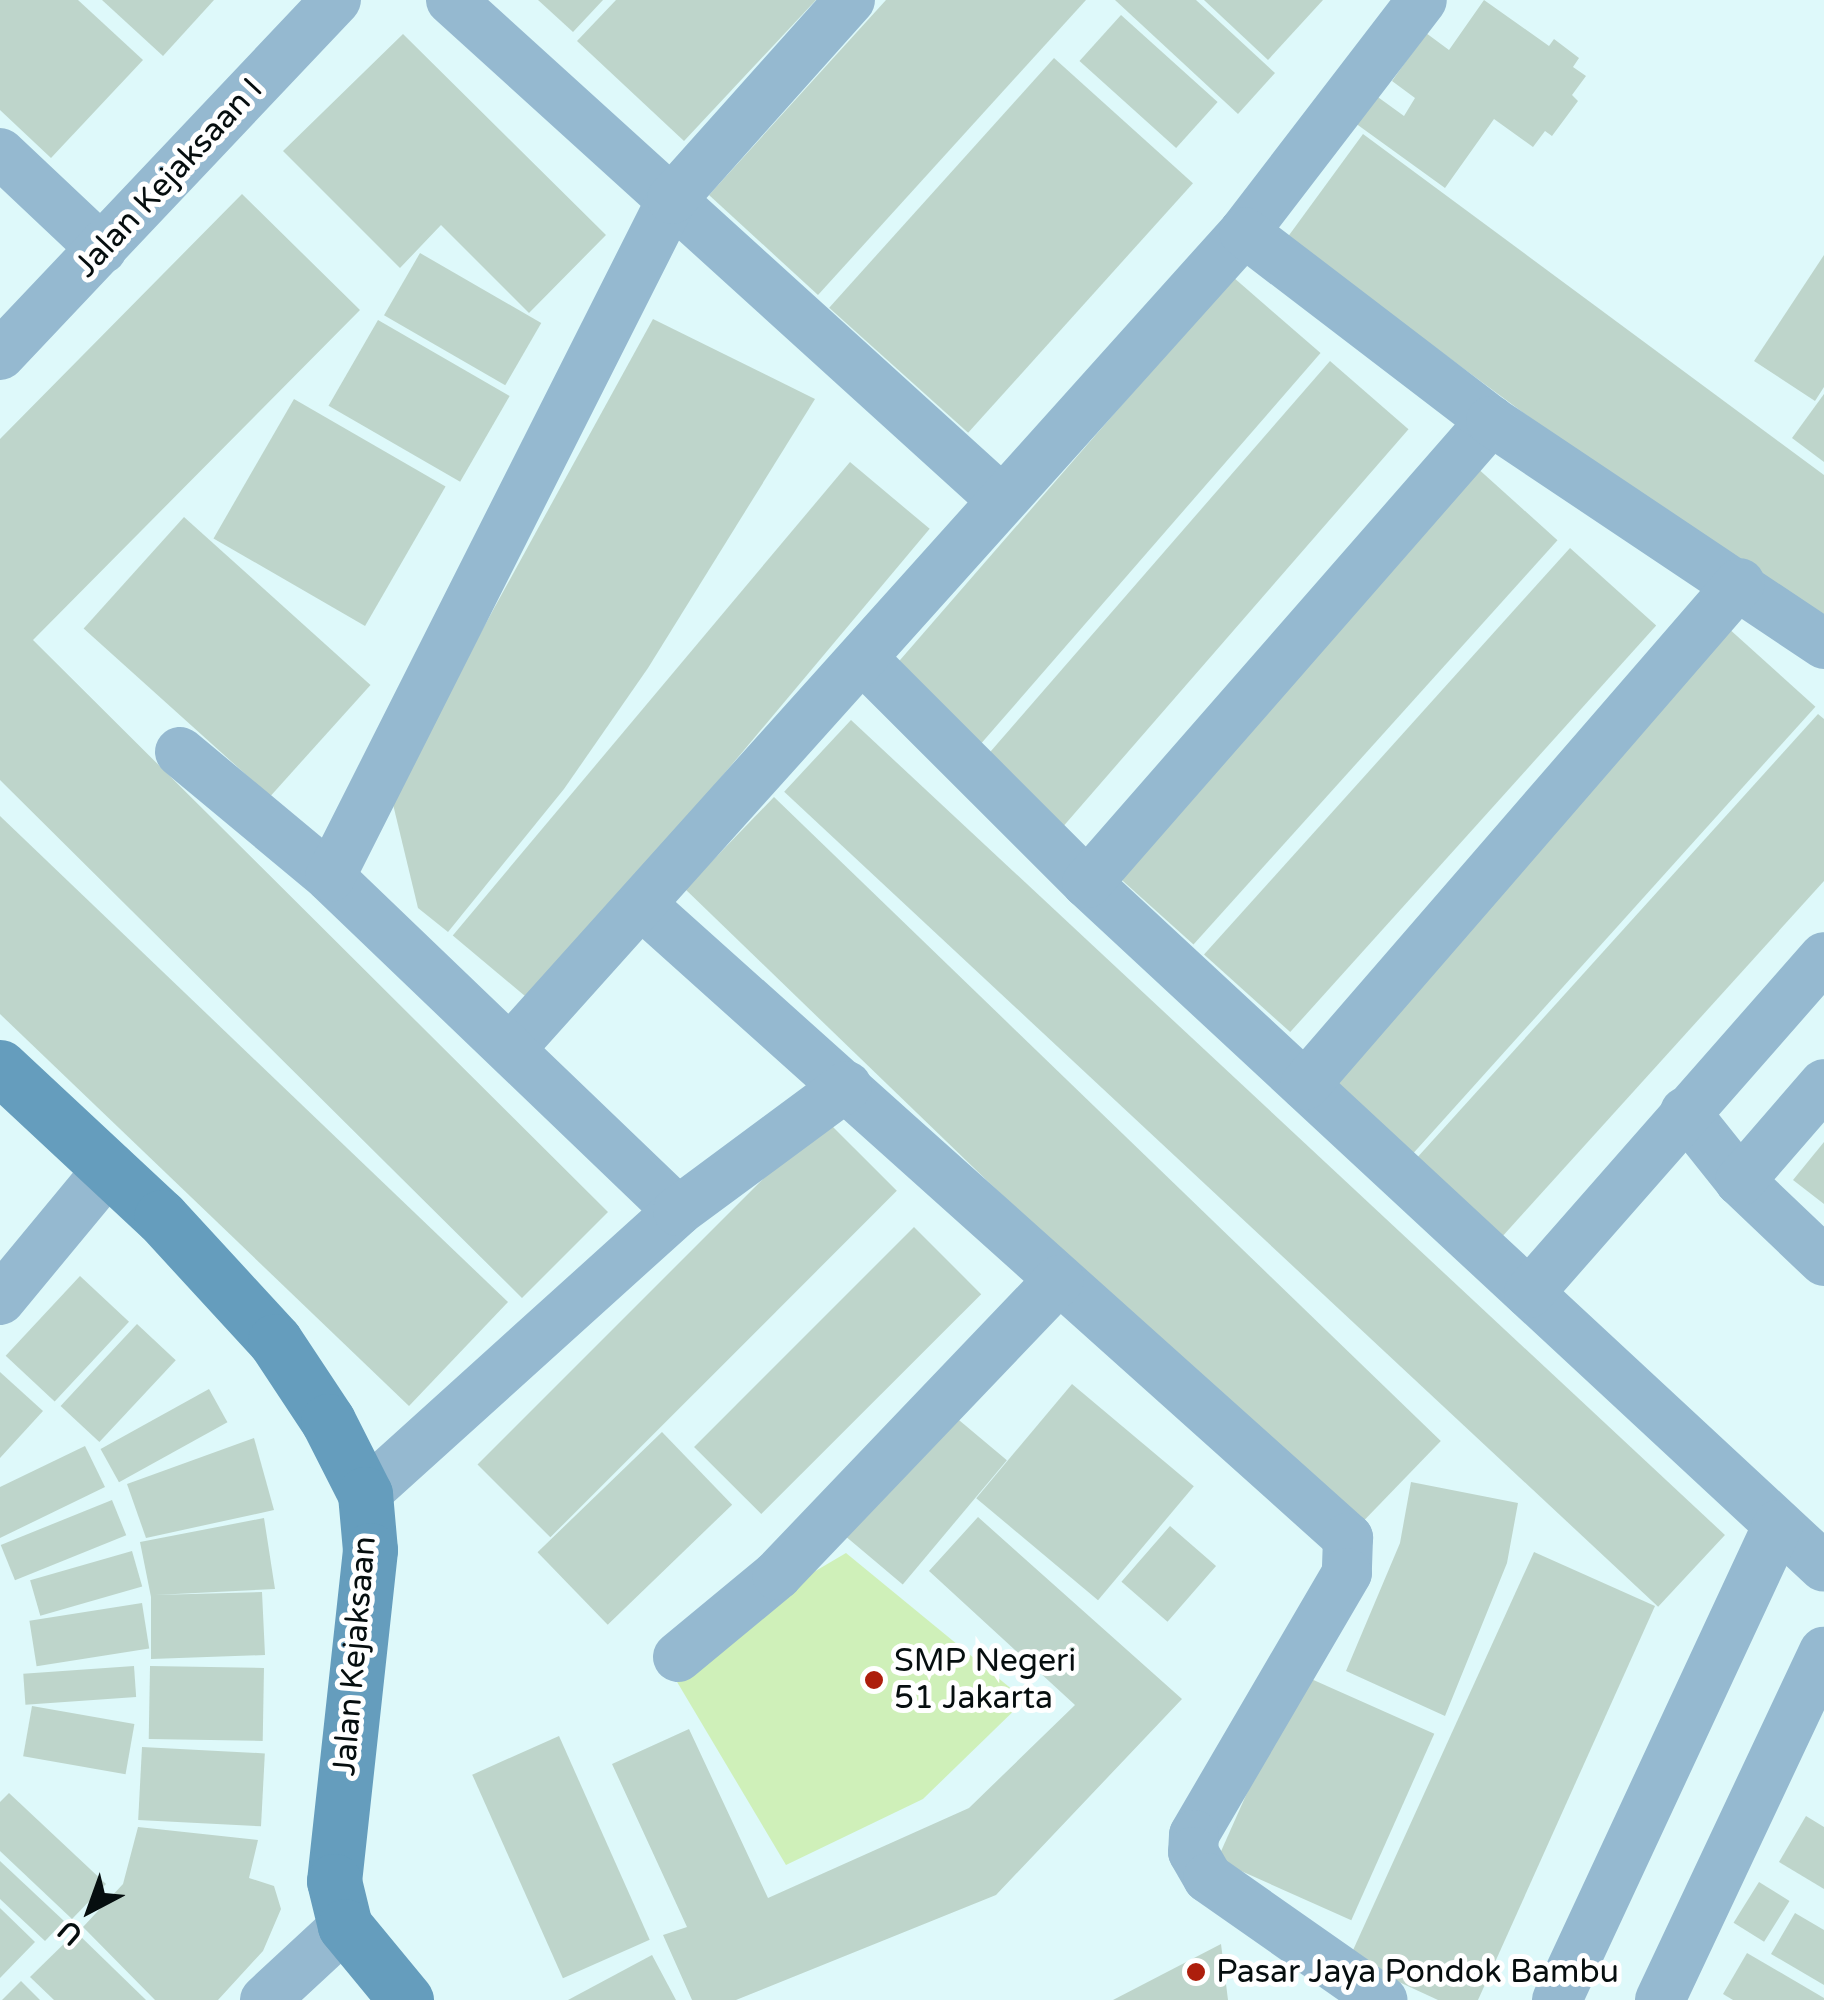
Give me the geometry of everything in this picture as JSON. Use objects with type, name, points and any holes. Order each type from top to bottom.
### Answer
[{"type":"street","name":"Jalan Kejaksaan I","points":[[0,355],[336,0]]},
{"type":"street","points":[[451,0],[1002,500]]},
{"type":"street","points":[[330,876],[672,199],[850,0]]},
{"type":"street","points":[[512,1046],[644,906],[1244,232],[1422,0]]},
{"type":"street","points":[[0,152],[102,250]]},
{"type":"street","points":[[1244,232],[1491,421],[1740,583],[1824,644]]},
{"type":"street","points":[[1088,883],[1491,421]]},
{"type":"street","points":[[1305,1086],[1740,583]]},
{"type":"street","points":[[862,660],[1088,883],[1824,1567]]},
{"type":"street","points":[[180,752],[330,876],[512,1046],[678,1211]]},
{"type":"street","points":[[644,906],[1348,1538],[1347,1573],[1194,1834],[1193,1852],[1208,1878],[1382,2000]]},
{"type":"street","points":[[1529,1293],[1824,957]]},
{"type":"street","name":"Jalan Kejaksaan","points":[[0,1067],[110,1167],[275,1341],[328,1421],[365,1494],[370,1550],[334,1882],[345,1926],[406,2000]]},
{"type":"street","points":[[1740,1181],[1824,1084]]},
{"type":"street","points":[[365,1494],[678,1211],[847,1086]]},
{"type":"street","points":[[1685,1112],[1740,1181],[1824,1262]]},
{"type":"street","points":[[0,1300],[110,1167]]},
{"type":"street","points":[[678,1657],[777,1575],[1059,1280]]},
{"type":"street","points":[[1557,2000],[1778,1525]]},
{"type":"street","points":[[1660,2000],[1824,1652]]},
{"type":"street","points":[[265,2000],[345,1926]]},
{"type":"green space","points":[[846,1553],[1025,1700],[923,1799],[786,1865],[664,1660]]},
{"type":"building","points":[[0,0],[78,0],[143,60],[51,158],[0,110]]},
{"type":"building","points":[[102,0],[214,0],[163,56]]},
{"type":"building","points":[[538,0],[603,0],[573,32]]},
{"type":"building","points":[[616,0],[816,0],[684,141],[577,41]]},
{"type":"building","points":[[886,0],[1086,0],[818,295],[709,195]]},
{"type":"building","points":[[1115,0],[1196,0],[1275,73],[1238,114]]},
{"type":"building","points":[[1204,0],[1323,0],[1268,60]]},
{"type":"building","points":[[1484,0],[1549,46],[1554,39],[1579,58],[1573,67],[1586,76],[1572,95],[1578,101],[1552,136],[1545,131],[1533,147],[1494,119],[1445,188],[1344,115],[1364,87],[1404,116],[1415,98],[1392,81],[1426,33],[1449,50]]},
{"type":"building","points":[[1121,15],[1218,102],[1176,148],[1080,61]]},
{"type":"building","points":[[403,34],[606,235],[529,313],[441,225],[400,268],[283,151]]},
{"type":"building","points":[[1054,58],[1193,183],[968,433],[829,308]]},
{"type":"building","points":[[1363,134],[1824,475],[1824,635],[1287,238]]},
{"type":"building","points":[[242,194],[360,310],[33,640],[608,1212],[522,1298],[0,780],[0,439]]},
{"type":"building","points":[[420,253],[541,323],[505,385],[384,315]]},
{"type":"building","points":[[1824,255],[1824,387],[1815,401],[1754,361]]},
{"type":"building","points":[[1233,277],[1321,353],[975,750],[888,674]]},
{"type":"building","points":[[653,319],[815,399],[648,668],[564,789],[448,932],[418,908],[391,796]]},
{"type":"building","points":[[378,320],[510,396],[460,482],[328,406]]},
{"type":"building","points":[[1330,361],[1408,429],[1061,829],[982,761]]},
{"type":"building","points":[[1824,394],[1824,462],[1792,438]]},
{"type":"building","points":[[294,399],[446,486],[365,626],[214,538]]},
{"type":"building","points":[[850,462],[930,529],[532,1002],[453,935]]},
{"type":"building","points":[[1475,466],[1557,540],[1193,945],[1111,870]]},
{"type":"building","points":[[184,517],[371,685],[270,796],[84,628]]},
{"type":"building","points":[[1570,548],[1656,626],[1290,1032],[1204,955]]},
{"type":"building","points":[[1727,627],[1815,707],[1411,1155],[1323,1076]]},
{"type":"building","points":[[1818,714],[1824,719],[1824,881],[1501,1238],[1415,1160]]},
{"type":"building","points":[[851,720],[1725,1535],[1658,1607],[784,792]]},
{"type":"building","points":[[774,797],[1441,1441],[1352,1533],[685,889]]},
{"type":"building","points":[[0,816],[508,1302],[409,1406],[0,1014]]},
{"type":"building","points":[[824,1118],[897,1191],[550,1537],[478,1464]]},
{"type":"building","points":[[1824,1142],[1824,1204],[1793,1180]]},
{"type":"building","points":[[914,1227],[981,1294],[761,1514],[694,1447]]},
{"type":"building","points":[[80,1276],[129,1322],[55,1401],[6,1356]]},
{"type":"building","points":[[137,1324],[176,1360],[99,1442],[61,1406]]},
{"type":"building","points":[[0,1372],[43,1411],[0,1458]]},
{"type":"building","points":[[1072,1384],[1194,1486],[1098,1600],[976,1498]]},
{"type":"building","points":[[209,1389],[227,1422],[119,1482],[101,1449]]},
{"type":"building","points":[[941,1405],[1007,1460],[903,1584],[837,1529]]},
{"type":"building","points":[[662,1432],[732,1505],[608,1625],[538,1552]]},
{"type":"building","points":[[254,1438],[274,1510],[146,1538],[127,1484]]},
{"type":"building","points":[[85,1446],[105,1487],[0,1538],[0,1487]]},
{"type":"building","points":[[1411,1482],[1518,1503],[1507,1563],[1445,1716],[1346,1671],[1400,1543]]},
{"type":"building","points":[[112,1500],[126,1535],[15,1580],[1,1545]]},
{"type":"building","points":[[978,1517],[1182,1699],[996,1895],[736,2000],[692,2000],[663,1935],[687,1927],[612,1764],[689,1729],[768,1898],[969,1808],[1075,1705],[929,1571]]},
{"type":"building","points":[[264,1518],[275,1589],[155,1595],[262,1592],[265,1655],[151,1659],[151,1597],[140,1542]]},
{"type":"building","points":[[1170,1526],[1216,1566],[1167,1622],[1121,1582]]},
{"type":"building","points":[[132,1551],[142,1587],[40,1616],[30,1580]]},
{"type":"building","points":[[1534,1552],[1655,1606],[1478,2000],[1438,2000],[1349,1959]]},
{"type":"building","points":[[142,1603],[149,1648],[37,1666],[29,1621]]},
{"type":"building","points":[[134,1666],[136,1697],[25,1705],[23,1674]]},
{"type":"building","points":[[150,1666],[264,1668],[263,1741],[149,1739]]},
{"type":"building","points":[[1300,1674],[1434,1734],[1351,1920],[1217,1860]]},
{"type":"building","points":[[32,1706],[134,1724],[126,1774],[23,1756]]},
{"type":"building","points":[[559,1736],[650,1940],[563,1978],[472,1775]]},
{"type":"building","points":[[142,1747],[265,1753],[261,1826],[138,1820]]},
{"type":"building","points":[[9,1793],[106,1884],[72,1919],[0,1851],[0,1802]]},
{"type":"building","points":[[1806,1816],[1824,1827],[1824,1889],[1779,1862]]},
{"type":"building","points":[[138,1827],[258,1840],[249,1878],[274,1886],[281,1909],[263,1951],[218,2000],[155,2000],[83,1927],[123,1884]]},
{"type":"building","points":[[0,1861],[64,1921],[45,1941],[0,1899]]},
{"type":"building","points":[[1759,1882],[1790,1901],[1764,1942],[1734,1923]]},
{"type":"building","points":[[0,1908],[35,1942],[0,1978]]},
{"type":"building","points":[[1795,1913],[1824,1930],[1824,1985],[1771,1954]]},
{"type":"building","points":[[76,1932],[146,2000],[54,2000],[30,1977]]},
{"type":"building","name":"Pasar Jaya Pondok Bambu","points":[[1221,1944],[1228,2000],[1113,2000]]},
{"type":"building","points":[[1747,1953],[1824,2000],[1733,2000],[1723,1994]]},
{"type":"building","points":[[652,1955],[676,2000],[568,2000]]},
{"type":"building","points":[[21,1981],[40,2000],[2,2000]]},
{"type":"place","name":"SMP Negeri 51 Jakarta","points":[[874,1680]]},
{"type":"place","name":"Pasar Jaya Pondok Bambu","points":[[1196,1972]]}]
